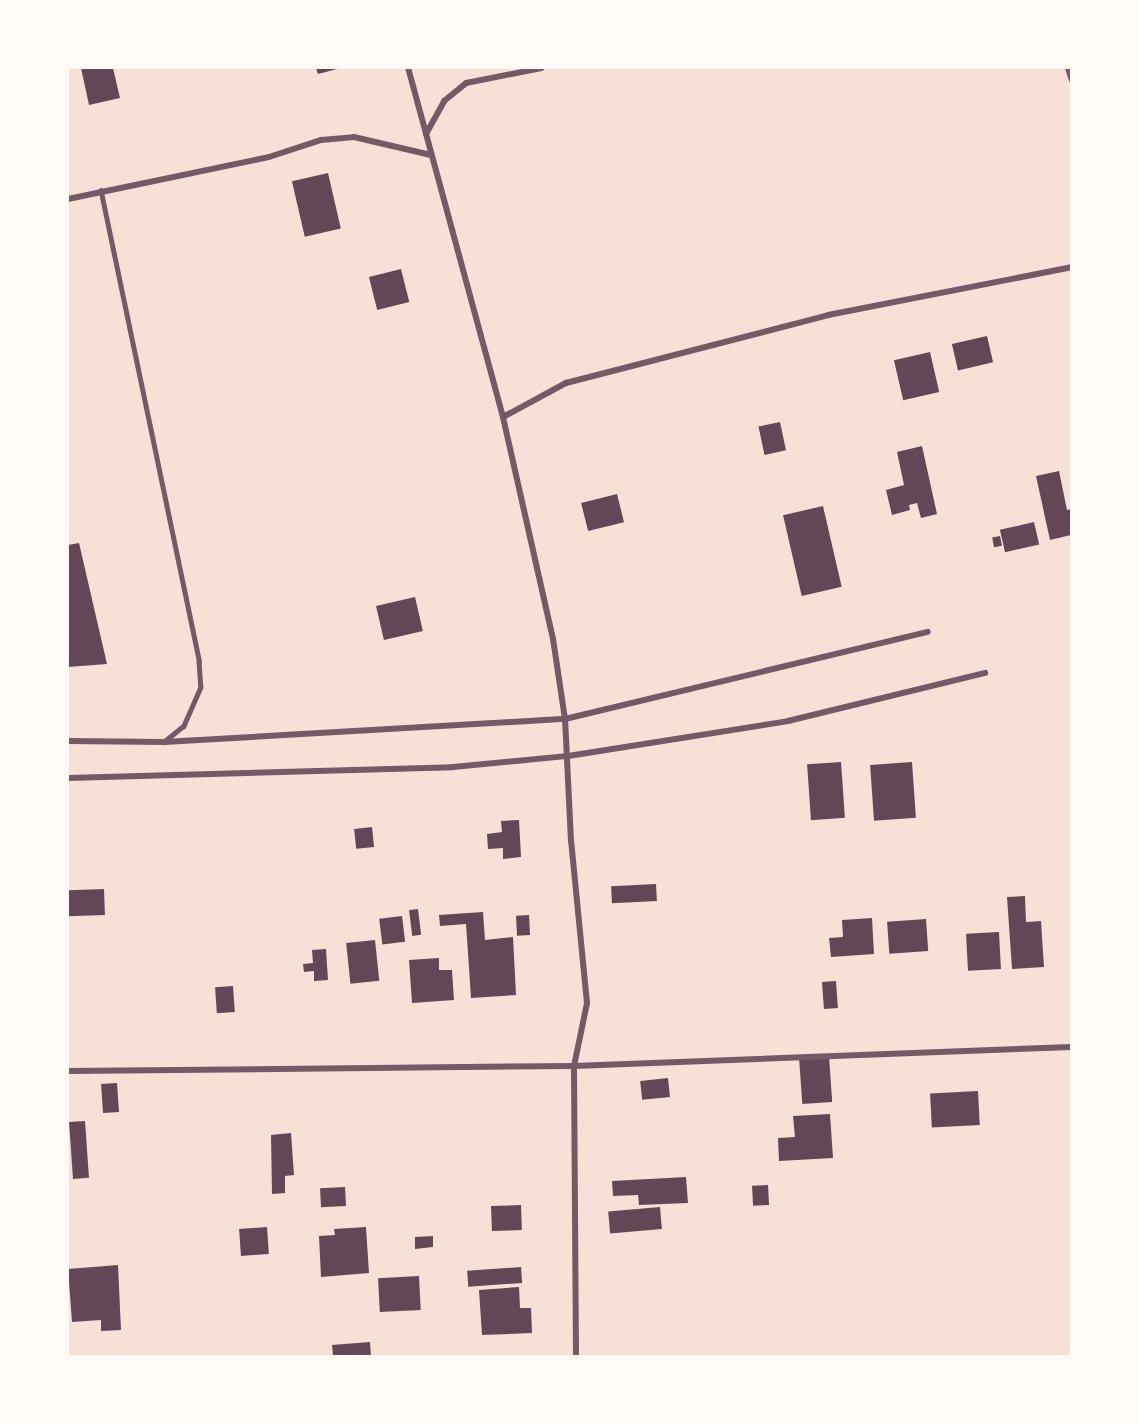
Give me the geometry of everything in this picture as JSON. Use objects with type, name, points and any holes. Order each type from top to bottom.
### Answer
[{"type":"street","points":[[408,68],[503,417],[553,639],[565,719],[571,841],[587,1004],[574,1066],[576,1356]]},
{"type":"street","points":[[426,134],[444,101],[466,83],[542,68]]},
{"type":"street","points":[[1068,68],[1071,80]]},
{"type":"street","points":[[68,199],[101,190],[269,157],[321,140],[354,137],[431,155]]},
{"type":"street","points":[[503,417],[566,383],[828,315],[1071,267]]},
{"type":"street","points":[[68,741],[164,742],[565,719],[928,632]]},
{"type":"street","points":[[68,778],[453,767],[568,756],[788,720],[986,673]]},
{"type":"street","points":[[68,1071],[574,1066],[1071,1047]]},
{"type":"lane","points":[[101,190],[200,661],[201,687],[184,726],[164,742]]},
{"type":"building","points":[[81,68],[113,68],[120,98],[89,105]]},
{"type":"building","points":[[316,68],[341,68],[318,74]]},
{"type":"building","points":[[328,173],[341,229],[305,237],[292,181]]},
{"type":"building","points":[[401,269],[409,302],[377,310],[369,277]]},
{"type":"building","points":[[987,336],[993,362],[958,370],[952,344]]},
{"type":"building","points":[[930,352],[939,392],[903,400],[894,360]]},
{"type":"building","points":[[780,422],[786,450],[765,455],[758,427]]},
{"type":"building","points":[[922,446],[937,514],[921,518],[917,503],[909,505],[910,510],[892,515],[886,490],[904,485],[897,452]]},
{"type":"building","points":[[1059,471],[1067,510],[1071,509],[1071,535],[1050,540],[1036,476]]},
{"type":"building","points":[[617,494],[624,522],[588,531],[581,503]]},
{"type":"building","points":[[823,506],[842,587],[802,596],[783,515]]},
{"type":"building","points":[[1034,522],[1039,544],[1005,552],[1000,530]]},
{"type":"building","points":[[1000,536],[1002,546],[994,547],[992,538]]},
{"type":"building","points":[[79,543],[107,664],[68,667],[68,545]]},
{"type":"building","points":[[415,597],[423,631],[384,640],[376,606]]},
{"type":"building","points":[[841,762],[845,818],[811,820],[807,764]]},
{"type":"building","points":[[912,762],[916,818],[874,821],[870,765]]},
{"type":"building","points":[[519,820],[521,857],[503,859],[503,848],[488,849],[487,834],[502,832],[501,821]]},
{"type":"building","points":[[372,827],[374,847],[356,849],[354,829]]},
{"type":"building","points":[[656,884],[657,901],[612,903],[611,886]]},
{"type":"building","points":[[104,889],[105,915],[69,916],[68,890]]},
{"type":"building","points":[[1025,896],[1026,922],[1041,921],[1044,967],[1012,969],[1007,897]]},
{"type":"building","points":[[418,909],[421,935],[412,936],[409,910]]},
{"type":"building","points":[[483,912],[485,940],[513,937],[516,995],[471,998],[466,924],[440,926],[439,915]]},
{"type":"building","points":[[529,915],[530,935],[517,936],[516,916]]},
{"type":"building","points":[[402,916],[405,942],[382,945],[379,919]]},
{"type":"building","points":[[872,918],[874,954],[831,957],[829,938],[843,937],[842,920]]},
{"type":"building","points":[[926,919],[928,951],[889,954],[887,922]]},
{"type":"building","points":[[999,932],[1001,969],[968,971],[966,934]]},
{"type":"building","points":[[375,940],[379,981],[350,984],[346,943]]},
{"type":"building","points":[[326,949],[328,980],[314,981],[314,971],[304,972],[303,964],[313,963],[312,950]]},
{"type":"building","points":[[439,958],[439,970],[452,970],[454,1000],[412,1003],[409,960]]},
{"type":"building","points":[[836,981],[838,1008],[824,1009],[822,982]]},
{"type":"building","points":[[233,986],[235,1012],[217,1013],[215,987]]},
{"type":"building","points":[[829,1056],[832,1102],[802,1104],[799,1058]]},
{"type":"building","points":[[668,1078],[670,1097],[642,1100],[640,1081]]},
{"type":"building","points":[[117,1083],[119,1112],[103,1113],[101,1084]]},
{"type":"building","points":[[978,1091],[980,1125],[932,1127],[930,1094]]},
{"type":"building","points":[[830,1114],[833,1158],[779,1161],[778,1138],[795,1137],[793,1116]]},
{"type":"building","points":[[85,1121],[89,1178],[73,1179],[69,1122]]},
{"type":"building","points":[[291,1133],[294,1175],[285,1176],[285,1193],[272,1194],[271,1135]]},
{"type":"building","points":[[686,1177],[688,1203],[639,1205],[638,1195],[613,1196],[612,1181]]},
{"type":"building","points":[[768,1185],[769,1205],[753,1206],[752,1186]]},
{"type":"building","points":[[345,1187],[346,1206],[321,1207],[320,1188]]},
{"type":"building","points":[[521,1205],[522,1230],[492,1231],[491,1206]]},
{"type":"building","points":[[660,1207],[662,1229],[610,1233],[608,1212]]},
{"type":"building","points":[[267,1227],[269,1254],[241,1256],[239,1229]]},
{"type":"building","points":[[366,1227],[369,1273],[321,1277],[319,1236],[335,1235],[334,1229]]},
{"type":"building","points":[[433,1236],[433,1247],[415,1249],[415,1237]]},
{"type":"building","points":[[118,1265],[121,1330],[101,1331],[101,1320],[72,1322],[68,1269]]},
{"type":"building","points":[[521,1267],[522,1283],[468,1287],[467,1271]]},
{"type":"building","points":[[419,1276],[421,1310],[380,1312],[378,1278]]},
{"type":"building","points":[[519,1287],[520,1308],[531,1308],[532,1333],[482,1335],[479,1290]]},
{"type":"building","points":[[370,1342],[371,1356],[333,1356],[332,1345]]}]
